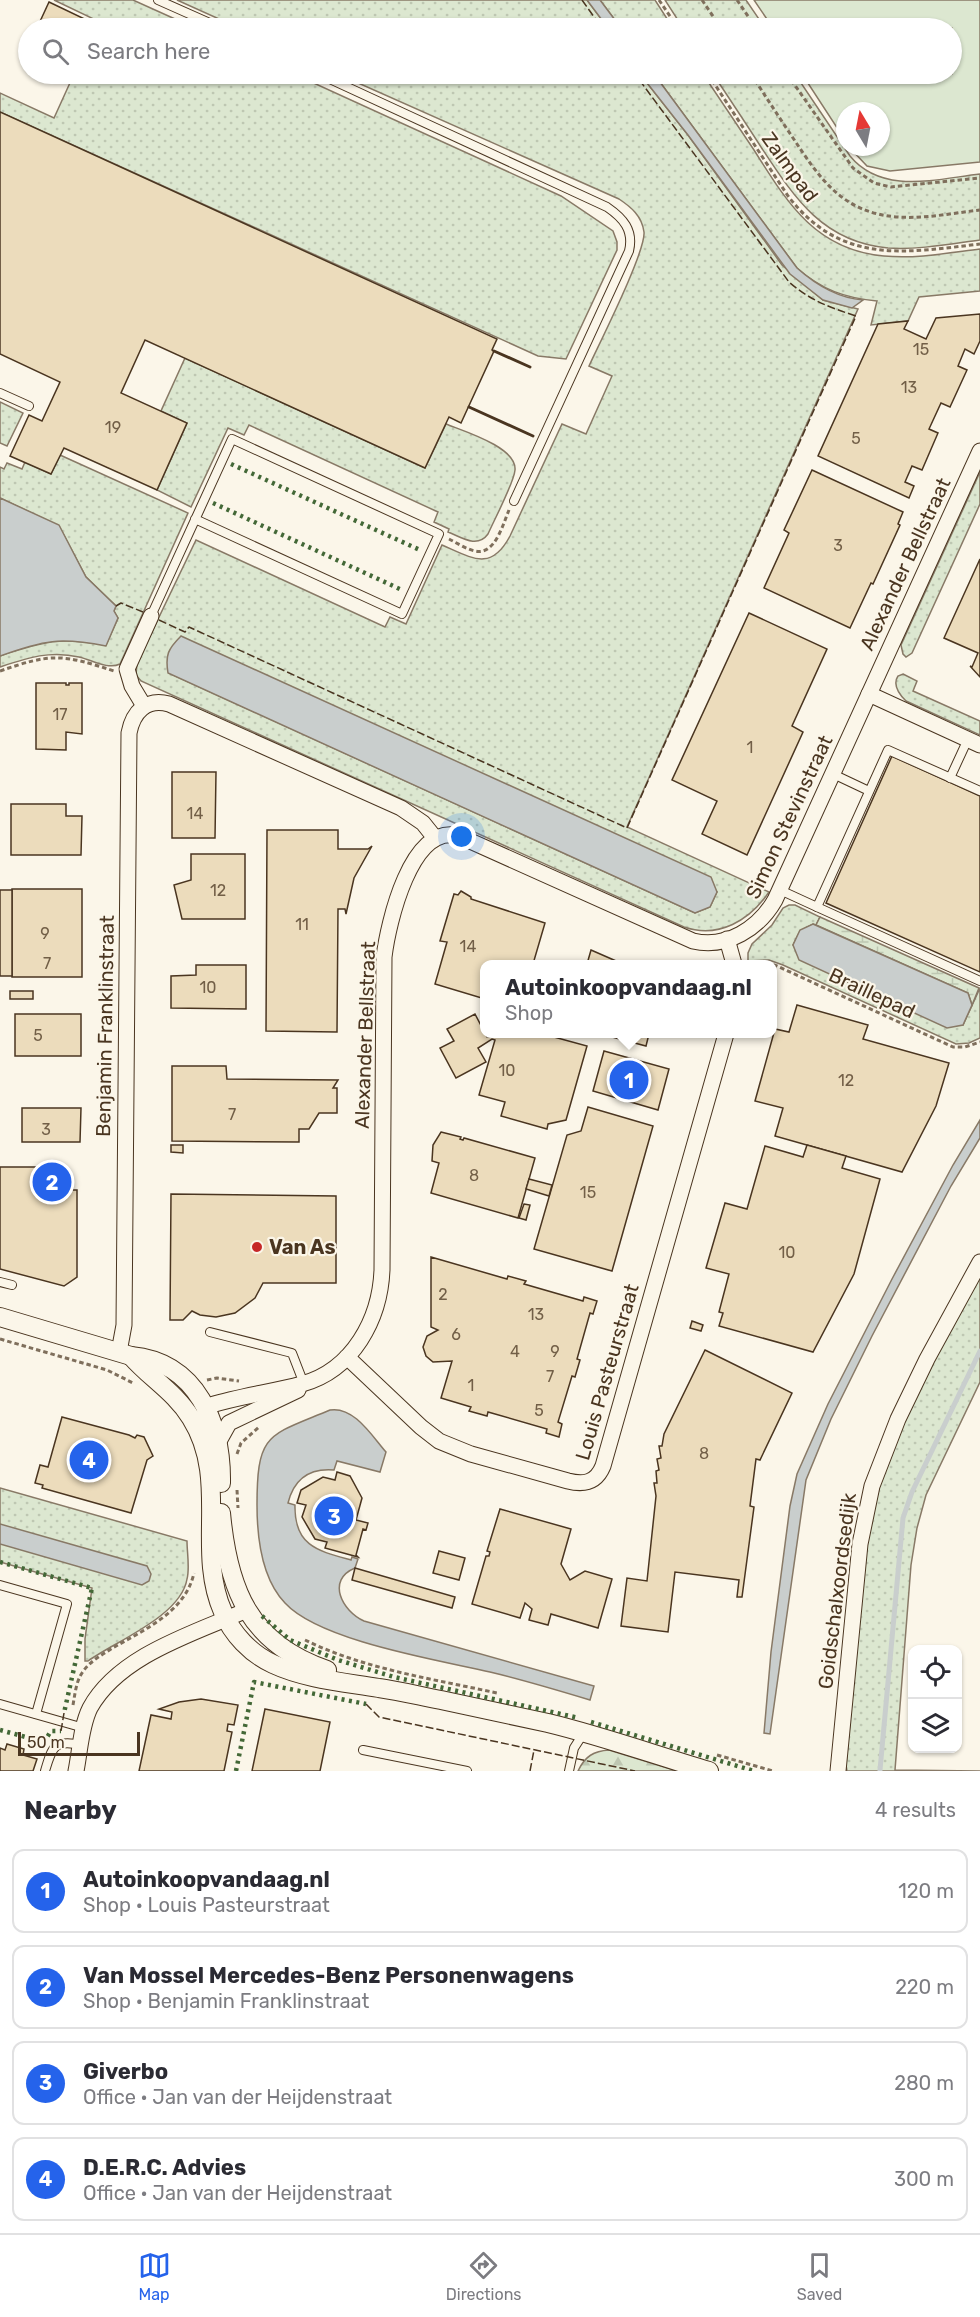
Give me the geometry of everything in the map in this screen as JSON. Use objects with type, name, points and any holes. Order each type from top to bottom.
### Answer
[{"type":"street","name":"Alexander Bellstraat","points":[[869,694],[980,451]]},
{"type":"street","points":[[151,616],[128,666],[128,675],[144,706],[158,702],[169,704],[401,808],[427,826],[435,838],[448,834],[459,836],[688,940],[698,942],[727,939],[733,960]]},
{"type":"street","points":[[869,694],[974,742]]},
{"type":"street","name":"Simon Stevinstraat","points":[[727,939],[751,929],[762,919],[780,890],[869,694]]},
{"type":"street","name":"Benjamin Franklinstraat","points":[[125,1354],[122,1342],[124,1325],[129,733],[133,718],[144,706]]},
{"type":"street","name":"Alexander Bellstraat","points":[[206,1408],[236,1398],[304,1383],[331,1371],[347,1357],[372,1321],[381,1282],[383,974],[387,939],[400,895],[411,870],[423,849],[435,838]]},
{"type":"street","name":"Louis Pasteurstraat","points":[[347,1357],[421,1427],[450,1446],[568,1481],[583,1483],[594,1479],[603,1467],[725,1038]]},
{"type":"street","name":"Goidschalxoordsedijk","points":[[838,1771],[860,1545],[872,1486],[903,1408],[980,1262]]},
{"type":"street","points":[[0,1317],[153,1360],[171,1368],[189,1384],[206,1408],[219,1441],[221,1513],[228,1562],[236,1590],[247,1610],[266,1633],[293,1656],[390,1690]]},
{"type":"street","points":[[125,1354],[178,1400],[199,1432],[208,1457],[212,1481],[213,1573],[216,1592],[226,1619],[243,1642],[273,1664],[311,1676],[548,1723],[710,1762]]},
{"type":"street","name":"Alexander Bellstraat","points":[[219,1441],[230,1424],[296,1392],[304,1383]]},
{"type":"street","points":[[199,1432],[206,1408]]},
{"type":"street","points":[[76,1771],[84,1728],[92,1706],[110,1683],[128,1667],[153,1651],[247,1610]]},
{"type":"lane","points":[[158,0],[198,18]]},
{"type":"lane","points":[[341,84],[607,207],[618,215],[628,229],[631,243],[629,250],[514,501]]},
{"type":"lane","points":[[0,393],[29,406]]},
{"type":"lane","points":[[151,616],[195,519],[232,439],[439,534],[402,614],[195,519]]},
{"type":"lane","points":[[950,778],[974,742]]},
{"type":"lane","points":[[817,907],[888,750],[980,791]]},
{"type":"lane","points":[[833,774],[869,791]]},
{"type":"lane","points":[[780,890],[980,981]]},
{"type":"lane","points":[[0,1282],[12,1285]]},
{"type":"lane","points":[[210,1332],[292,1353],[304,1383]]},
{"type":"lane","points":[[0,1585],[67,1604],[36,1714]]},
{"type":"lane","points":[[0,1704],[84,1728]]},
{"type":"lane","points":[[569,1771],[574,1748],[583,1733]]},
{"type":"lane","points":[[45,1771],[51,1751],[57,1745],[65,1743],[81,1745]]},
{"type":"lane","points":[[363,1750],[468,1771]]},
{"type":"path","points":[[659,0],[671,18]]},
{"type":"path","points":[[702,0],[714,18]]},
{"type":"path","points":[[737,0],[749,18]]},
{"type":"path","name":"Zalmpad","points":[[715,84],[788,195],[802,212],[826,230],[852,244],[886,252],[924,251],[980,244]]},
{"type":"path","points":[[758,84],[821,180],[849,202],[871,212],[911,218],[980,210]]},
{"type":"path","points":[[794,84],[846,160],[860,175],[874,183],[902,186],[980,178]]},
{"type":"path","points":[[439,534],[473,550],[485,550],[496,540],[514,501]]},
{"type":"path","points":[[0,671],[37,658],[57,657],[86,662],[128,675]]},
{"type":"path","name":"Braillepad","points":[[777,966],[953,1047],[965,1047],[980,1042]]},
{"type":"path","points":[[0,1339],[107,1370],[137,1387]]},
{"type":"path","points":[[237,1464],[239,1446],[252,1434]]},
{"type":"path","points":[[237,1484],[238,1516]]},
{"type":"path","points":[[194,1576],[195,1570]]},
{"type":"path","points":[[301,1638],[323,1648],[380,1666],[507,1695]]},
{"type":"path","points":[[710,1762],[773,1771]]},
{"type":"green space","points":[[54,0],[133,0],[173,18],[92,18]]},
{"type":"green space","points":[[177,0],[587,0],[600,18],[217,18]]},
{"type":"green space","points":[[600,0],[655,0],[667,18],[614,18]]},
{"type":"green space","points":[[665,0],[746,0],[758,18],[677,18]]},
{"type":"green space","points":[[754,0],[980,0],[980,162],[890,171],[867,166],[858,156],[890,156],[890,102],[836,102],[836,126],[809,84],[962,84],[962,18],[766,18]]},
{"type":"green space","points":[[69,84],[316,84],[561,196],[613,231],[617,250],[566,359],[538,356],[0,112],[0,93],[54,118]]},
{"type":"green space","points":[[360,84],[648,84],[688,135],[782,265],[823,300],[858,309],[627,827],[769,892],[743,919],[721,929],[709,931],[684,927],[141,681],[136,675],[137,663],[196,540],[385,627],[390,617],[406,624],[442,545],[480,559],[496,554],[510,536],[562,424],[586,434],[612,376],[589,366],[612,318],[643,242],[644,232],[641,221],[628,205]],"holes":[[[169,673],[717,892],[710,907],[695,913]]]},
{"type":"green space","points":[[661,84],[710,84],[791,205],[821,234],[860,252],[884,256],[920,256],[980,249],[980,291],[919,297],[908,321],[871,325],[877,301],[834,292],[806,276],[797,268]]},
{"type":"green space","points":[[720,84],[802,84],[836,135],[836,156],[850,156],[863,168],[878,176],[910,182],[980,174],[980,240],[899,248],[865,244],[845,237],[828,227],[812,214],[785,183]]},
{"type":"green space","points":[[185,358],[425,468],[446,424],[499,447],[513,462],[515,470],[508,492],[488,534],[479,541],[463,539],[434,522],[438,512],[249,425],[244,435],[228,428],[191,507],[157,490],[187,423],[161,411]]},
{"type":"green space","points":[[0,402],[23,413],[7,446],[0,443]]},
{"type":"green space","points":[[60,455],[188,513],[120,664],[110,666],[58,654],[29,658],[0,667],[0,656],[41,644],[76,641],[106,645],[118,618],[114,611],[116,606],[86,577],[59,526],[0,498],[0,467],[4,469],[7,463],[22,469],[25,462],[51,474]]},
{"type":"green space","points":[[980,472],[980,504],[912,653],[906,657],[901,645]]},
{"type":"green space","points":[[903,674],[917,681],[913,691],[980,721],[980,735],[906,701],[896,686],[896,679]]},
{"type":"green space","points":[[795,905],[820,917],[816,925],[813,924],[800,931],[793,945],[963,1025],[980,988],[980,1038],[969,1043],[956,1044],[777,963],[777,960],[748,960],[752,944],[772,925],[783,908]]},
{"type":"green space","points":[[820,917],[979,988],[972,1005],[968,993],[816,925]]},
{"type":"green space","points":[[980,1275],[980,1382],[926,1495],[917,1528],[911,1565],[895,1770],[980,1771],[847,1771],[866,1548],[878,1488],[904,1418]]},
{"type":"green space","points":[[0,1488],[187,1541],[188,1575],[182,1592],[173,1605],[146,1626],[85,1661],[85,1639],[92,1588],[0,1562]]},
{"type":"green space","points":[[609,1750],[677,1771],[578,1771],[590,1755]]},
{"type":"shaded area","points":[[587,0],[600,0],[614,18],[600,18]]},
{"type":"shaded area","points":[[648,84],[661,84],[797,268],[827,290],[844,297],[863,300],[852,308],[823,300],[790,274]]},
{"type":"shaded area","points":[[0,498],[59,525],[86,577],[116,606],[114,611],[118,618],[106,646],[64,641],[41,643],[0,656]]},
{"type":"shaded area","points":[[181,636],[711,877],[717,892],[710,907],[695,913],[168,673],[168,653]]},
{"type":"shaded area","points":[[813,924],[968,993],[972,1005],[963,1025],[947,1028],[799,960],[793,945],[800,930]]},
{"type":"shaded area","points":[[980,1120],[980,1138],[951,1186],[872,1336],[831,1419],[806,1480],[770,1734],[764,1733],[771,1652],[790,1506],[797,1474],[828,1404],[892,1279],[953,1165]]},
{"type":"shaded area","points":[[330,1410],[339,1410],[355,1417],[386,1452],[380,1472],[337,1461],[334,1470],[310,1473],[294,1487],[288,1503],[295,1505],[299,1530],[310,1544],[339,1557],[358,1559],[355,1568],[346,1573],[339,1587],[340,1595],[349,1610],[364,1621],[594,1686],[590,1700],[515,1678],[412,1655],[352,1638],[324,1628],[285,1603],[271,1582],[262,1557],[257,1505],[260,1463],[270,1440],[280,1432]]},
{"type":"shaded area","points":[[0,1524],[147,1566],[151,1574],[149,1581],[142,1585],[0,1544]]},
{"type":"building","points":[[49,2],[83,18],[42,18]]},
{"type":"building","points":[[0,112],[497,339],[492,350],[494,351],[461,423],[449,417],[425,468],[145,340],[121,393],[187,423],[157,490],[64,448],[51,474],[10,456],[29,415],[42,421],[60,382],[0,354]]},
{"type":"building","points":[[980,314],[980,341],[974,354],[965,349],[958,366],[967,370],[950,407],[941,403],[929,429],[938,433],[922,470],[912,466],[905,482],[914,486],[909,498],[818,456],[878,324],[908,321],[904,329],[926,339],[936,318]]},
{"type":"building","points":[[812,470],[903,512],[898,524],[900,525],[850,628],[764,588],[789,533],[784,530]]},
{"type":"building","points":[[980,559],[980,677],[970,666],[972,667],[978,653],[944,638]]},
{"type":"building","points":[[749,613],[827,649],[792,726],[803,732],[747,855],[702,834],[717,801],[672,780]]},
{"type":"building","points":[[36,683],[66,683],[69,685],[69,683],[82,683],[82,734],[66,732],[66,750],[36,749]]},
{"type":"building","points":[[892,756],[980,796],[980,972],[826,903]]},
{"type":"building","points":[[172,772],[216,772],[215,838],[172,838]]},
{"type":"building","points":[[11,804],[66,804],[66,816],[82,816],[81,855],[11,855]]},
{"type":"building","points":[[267,830],[338,830],[338,849],[368,849],[372,846],[354,878],[346,914],[345,909],[338,909],[337,1032],[266,1031]]},
{"type":"building","points":[[191,854],[245,854],[245,919],[182,919],[174,885],[191,880]]},
{"type":"building","points":[[12,889],[82,889],[82,977],[12,977]]},
{"type":"building","points":[[0,890],[12,890],[12,976],[0,976]]},
{"type":"building","points":[[461,891],[471,899],[545,923],[534,960],[480,960],[480,998],[435,984],[447,942],[440,941],[454,894],[458,895]]},
{"type":"building","points":[[591,950],[614,960],[588,960]]},
{"type":"building","points":[[196,965],[246,965],[246,1009],[171,1008],[171,976],[196,975]]},
{"type":"building","points":[[10,991],[33,991],[33,999],[10,999]]},
{"type":"building","points":[[797,1005],[868,1025],[863,1039],[949,1063],[936,1106],[902,1172],[775,1136],[783,1108],[755,1101],[772,1038],[777,1038],[777,1029],[789,1032]]},
{"type":"building","points":[[15,1014],[81,1014],[81,1056],[15,1056]]},
{"type":"building","points":[[475,1014],[480,1024],[480,1038],[558,1038],[587,1046],[566,1120],[548,1124],[547,1129],[501,1116],[505,1102],[479,1095],[495,1040],[492,1039],[478,1048],[486,1062],[456,1078],[440,1048],[454,1041],[447,1029]]},
{"type":"building","points":[[616,1038],[648,1038],[646,1046]]},
{"type":"building","points":[[604,1051],[669,1069],[658,1110],[593,1091]]},
{"type":"building","points":[[172,1066],[226,1066],[227,1079],[338,1080],[333,1088],[337,1088],[337,1113],[319,1113],[309,1129],[299,1129],[299,1142],[172,1141]]},
{"type":"building","points":[[588,1107],[653,1126],[612,1271],[534,1249],[567,1135],[581,1131]]},
{"type":"building","points":[[22,1108],[81,1108],[80,1142],[22,1142]]},
{"type":"building","points":[[441,1132],[461,1137],[460,1139],[463,1140],[464,1138],[535,1158],[518,1218],[431,1193],[439,1163],[432,1161],[433,1145]]},
{"type":"building","points":[[171,1145],[183,1145],[183,1153],[171,1152]]},
{"type":"building","points":[[807,1145],[846,1156],[842,1168],[880,1179],[854,1274],[813,1352],[719,1326],[723,1313],[719,1312],[729,1274],[706,1268],[725,1203],[747,1209],[765,1146],[803,1157]]},
{"type":"building","points":[[0,1167],[67,1167],[67,1190],[77,1190],[77,1277],[64,1286],[0,1269]]},
{"type":"building","points":[[529,1179],[552,1185],[549,1196],[526,1189]]},
{"type":"building","points":[[171,1194],[336,1196],[336,1283],[263,1283],[255,1298],[235,1313],[216,1317],[200,1315],[192,1311],[183,1320],[170,1320]]},
{"type":"building","points":[[524,1204],[530,1205],[526,1220],[519,1218]]},
{"type":"building","points":[[431,1257],[507,1279],[508,1276],[526,1281],[524,1284],[583,1301],[584,1297],[597,1301],[593,1314],[590,1313],[577,1359],[580,1360],[575,1377],[572,1376],[558,1422],[562,1424],[559,1437],[546,1433],[547,1429],[488,1412],[487,1416],[469,1411],[471,1407],[441,1398],[452,1361],[433,1362],[426,1356],[423,1347],[427,1336],[438,1330],[431,1327]]},
{"type":"building","points":[[692,1321],[703,1325],[701,1331],[690,1328]]},
{"type":"building","points":[[705,1350],[792,1393],[760,1460],[756,1459],[750,1506],[754,1507],[742,1597],[737,1597],[739,1580],[675,1572],[668,1632],[621,1626],[627,1578],[647,1581],[656,1496],[654,1483],[657,1483],[656,1471],[659,1470],[657,1459],[661,1458],[659,1446],[662,1446],[664,1434]]},
{"type":"building","points":[[62,1417],[135,1438],[137,1435],[144,1437],[153,1456],[147,1460],[131,1513],[42,1488],[43,1485],[35,1483],[40,1465],[48,1467]]},
{"type":"building","points":[[337,1472],[350,1476],[362,1498],[356,1520],[368,1523],[366,1530],[363,1529],[356,1555],[358,1557],[325,1548],[327,1542],[315,1539],[302,1517],[306,1505],[297,1503],[301,1490],[323,1477],[335,1480]]},
{"type":"building","points":[[500,1509],[571,1529],[561,1564],[570,1580],[585,1571],[612,1579],[598,1628],[551,1614],[548,1625],[529,1620],[532,1609],[525,1603],[520,1618],[472,1604],[486,1556],[489,1556],[490,1552],[487,1551]]},
{"type":"building","points":[[439,1551],[465,1558],[459,1580],[433,1573]]},
{"type":"building","points":[[355,1568],[455,1597],[452,1608],[352,1580]]},
{"type":"building","points":[[201,1699],[238,1705],[234,1725],[228,1724],[227,1731],[232,1732],[224,1771],[139,1771],[151,1715],[171,1719],[172,1712],[159,1709],[179,1702]]},
{"type":"building","points":[[265,1709],[330,1722],[320,1771],[252,1771]]},
{"type":"building","points":[[7,1744],[24,1749],[23,1755],[37,1759],[33,1771],[0,1771],[0,1748],[5,1750]]},
{"type":"waterway","points":[[880,1770],[903,1518],[912,1492],[980,1351]]},
{"type":"hedge","points":[[231,464],[420,550]]},
{"type":"hedge","points":[[213,503],[402,590]]},
{"type":"hedge","points":[[0,1562],[92,1588],[64,1713]]},
{"type":"hedge","points":[[262,1616],[290,1640],[338,1660],[394,1677],[579,1718]]},
{"type":"hedge","points":[[236,1771],[254,1682],[366,1704]]},
{"type":"hedge","points":[[591,1722],[754,1771]]},
{"type":"hedge","points":[[0,1730],[44,1742],[51,1731],[61,1731]]},
{"type":"fence","points":[[582,0],[595,18]]},
{"type":"fence","points":[[159,620],[185,632],[189,627],[627,828],[856,316],[821,303],[789,282],[642,84]]},
{"type":"fence","points":[[116,606],[121,603],[143,612]]},
{"type":"fence","points":[[366,1704],[379,1717],[635,1771]]},
{"type":"fence","points":[[61,1731],[64,1713]]},
{"type":"fence","points":[[530,1771],[534,1750]]},
{"type":"wall","points":[[494,351],[530,367]]},
{"type":"wall","points":[[469,407],[533,436]]},
{"type":"place","name":"Autoinkoopvandaag.nl","points":[[629,1080]]},
{"type":"place","name":"Van Mossel Mercedes-Benz Personenwagens","points":[[52,1182]]},
{"type":"place","name":"Van As","points":[[257,1247]]},
{"type":"place","name":"D.E.R.C. Advies","points":[[89,1460]]},
{"type":"place","name":"Giverbo","points":[[334,1516]]}]
